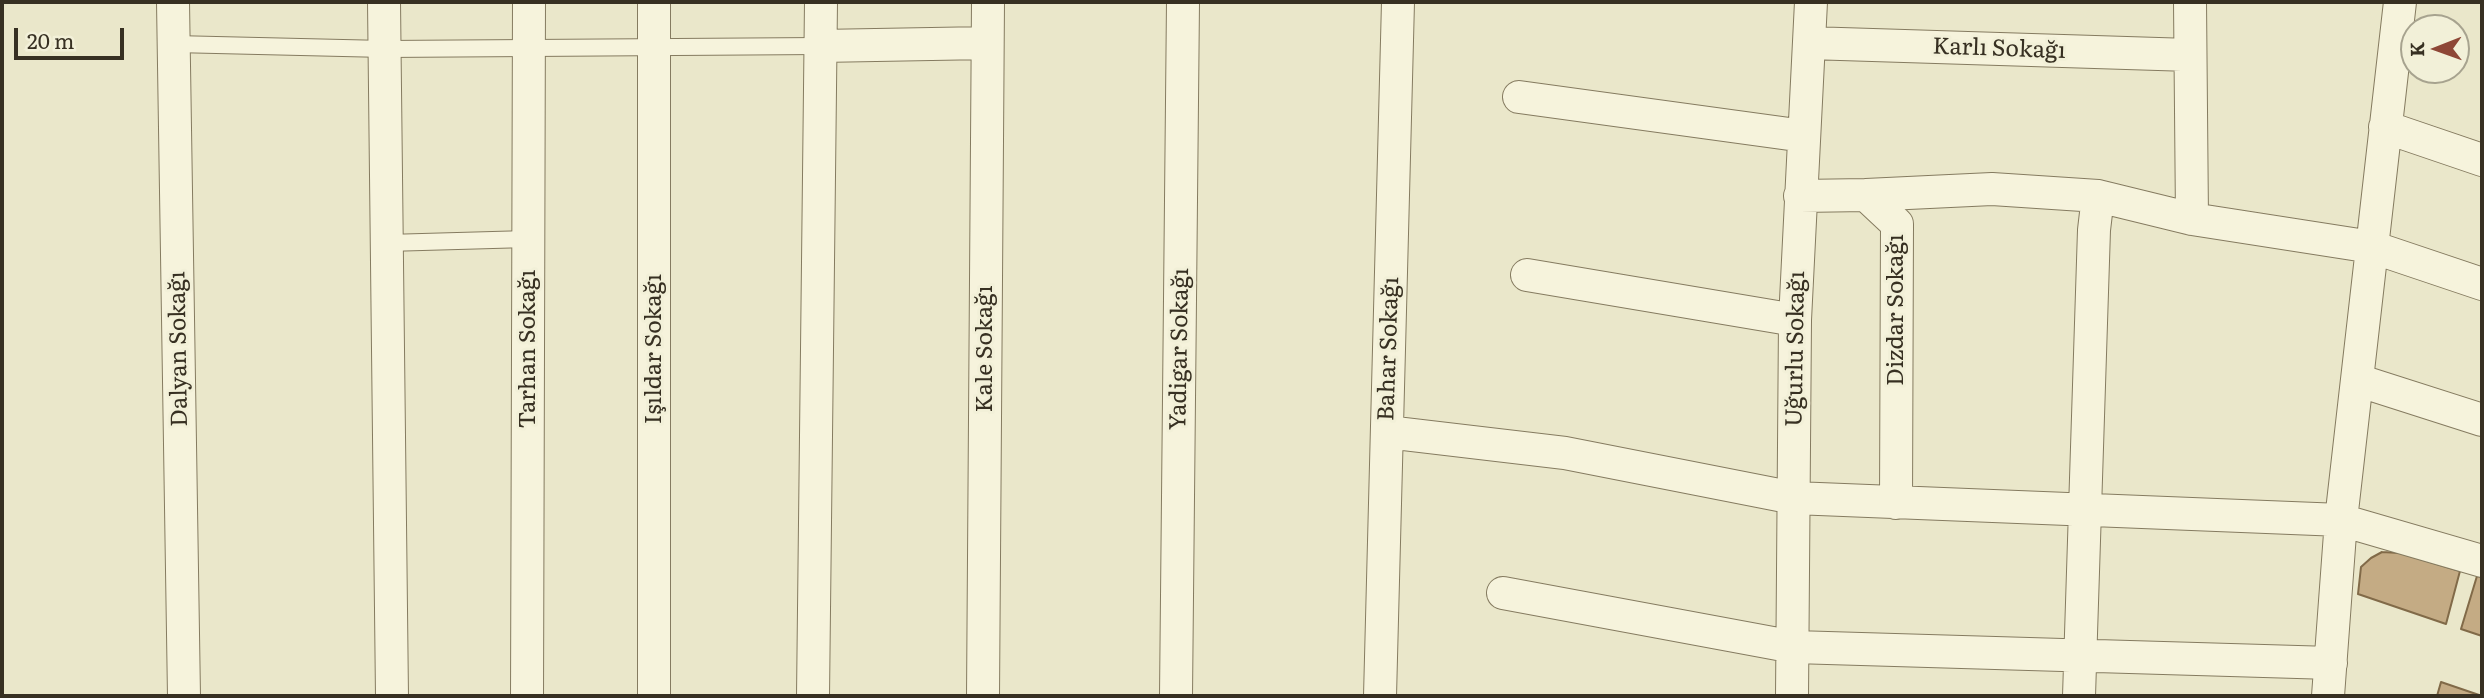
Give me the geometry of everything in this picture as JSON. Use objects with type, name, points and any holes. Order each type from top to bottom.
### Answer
[{"type":"street","name":"Dalyan Sokağı","points":[[173,2],[184,696]]},
{"type":"street","points":[[384,2],[392,696]]},
{"type":"street","name":"Tarhan Sokağı","points":[[527,696],[529,2]]},
{"type":"street","name":"Işıldar Sokağı","points":[[654,2],[654,696]]},
{"type":"street","points":[[813,696],[821,2]]},
{"type":"street","name":"Kale Sokağı","points":[[983,696],[988,2]]},
{"type":"street","name":"Yadigar Sokağı","points":[[1176,696],[1184,2]]},
{"type":"street","name":"Bahar Sokağı","points":[[1380,696],[1398,2]]},
{"type":"street","name":"Uğurlu Sokağı","points":[[1792,696],[1795,320],[1811,2]]},
{"type":"street","points":[[2190,2],[2192,219]]},
{"type":"street","points":[[2328,696],[2341,520],[2400,2]]},
{"type":"street","points":[[820,46],[987,43]]},
{"type":"street","name":"Karlı Sokağı","points":[[1809,43],[2190,55]]},
{"type":"street","points":[[1519,97],[1804,136]]},
{"type":"street","points":[[2385,127],[2482,160]]},
{"type":"street","points":[[1800,196],[1992,188],[2098,196],[2192,219],[2372,247],[2482,284]]},
{"type":"street","name":"Dizdar Sokağı","points":[[1866,195],[1897,224],[1896,503]]},
{"type":"street","points":[[2079,696],[2083,510],[2094,230],[2098,196]]},
{"type":"street","points":[[1527,275],[1795,320]]},
{"type":"street","points":[[2357,380],[2482,420]]},
{"type":"street","points":[[1387,432],[1565,453],[1794,498],[2341,520],[2482,561]]},
{"type":"street","points":[[1503,593],[1794,647],[2331,663]]},
{"type":"lane","points":[[174,44],[385,49],[820,46]]},
{"type":"lane","points":[[387,243],[528,239]]},
{"type":"building","points":[[2382,552],[2400,553],[2460,571],[2446,624],[2358,594],[2361,567]]},
{"type":"building","points":[[2477,576],[2482,577],[2482,636],[2461,629]]},
{"type":"building","points":[[2441,682],[2482,696],[2437,696]]}]
